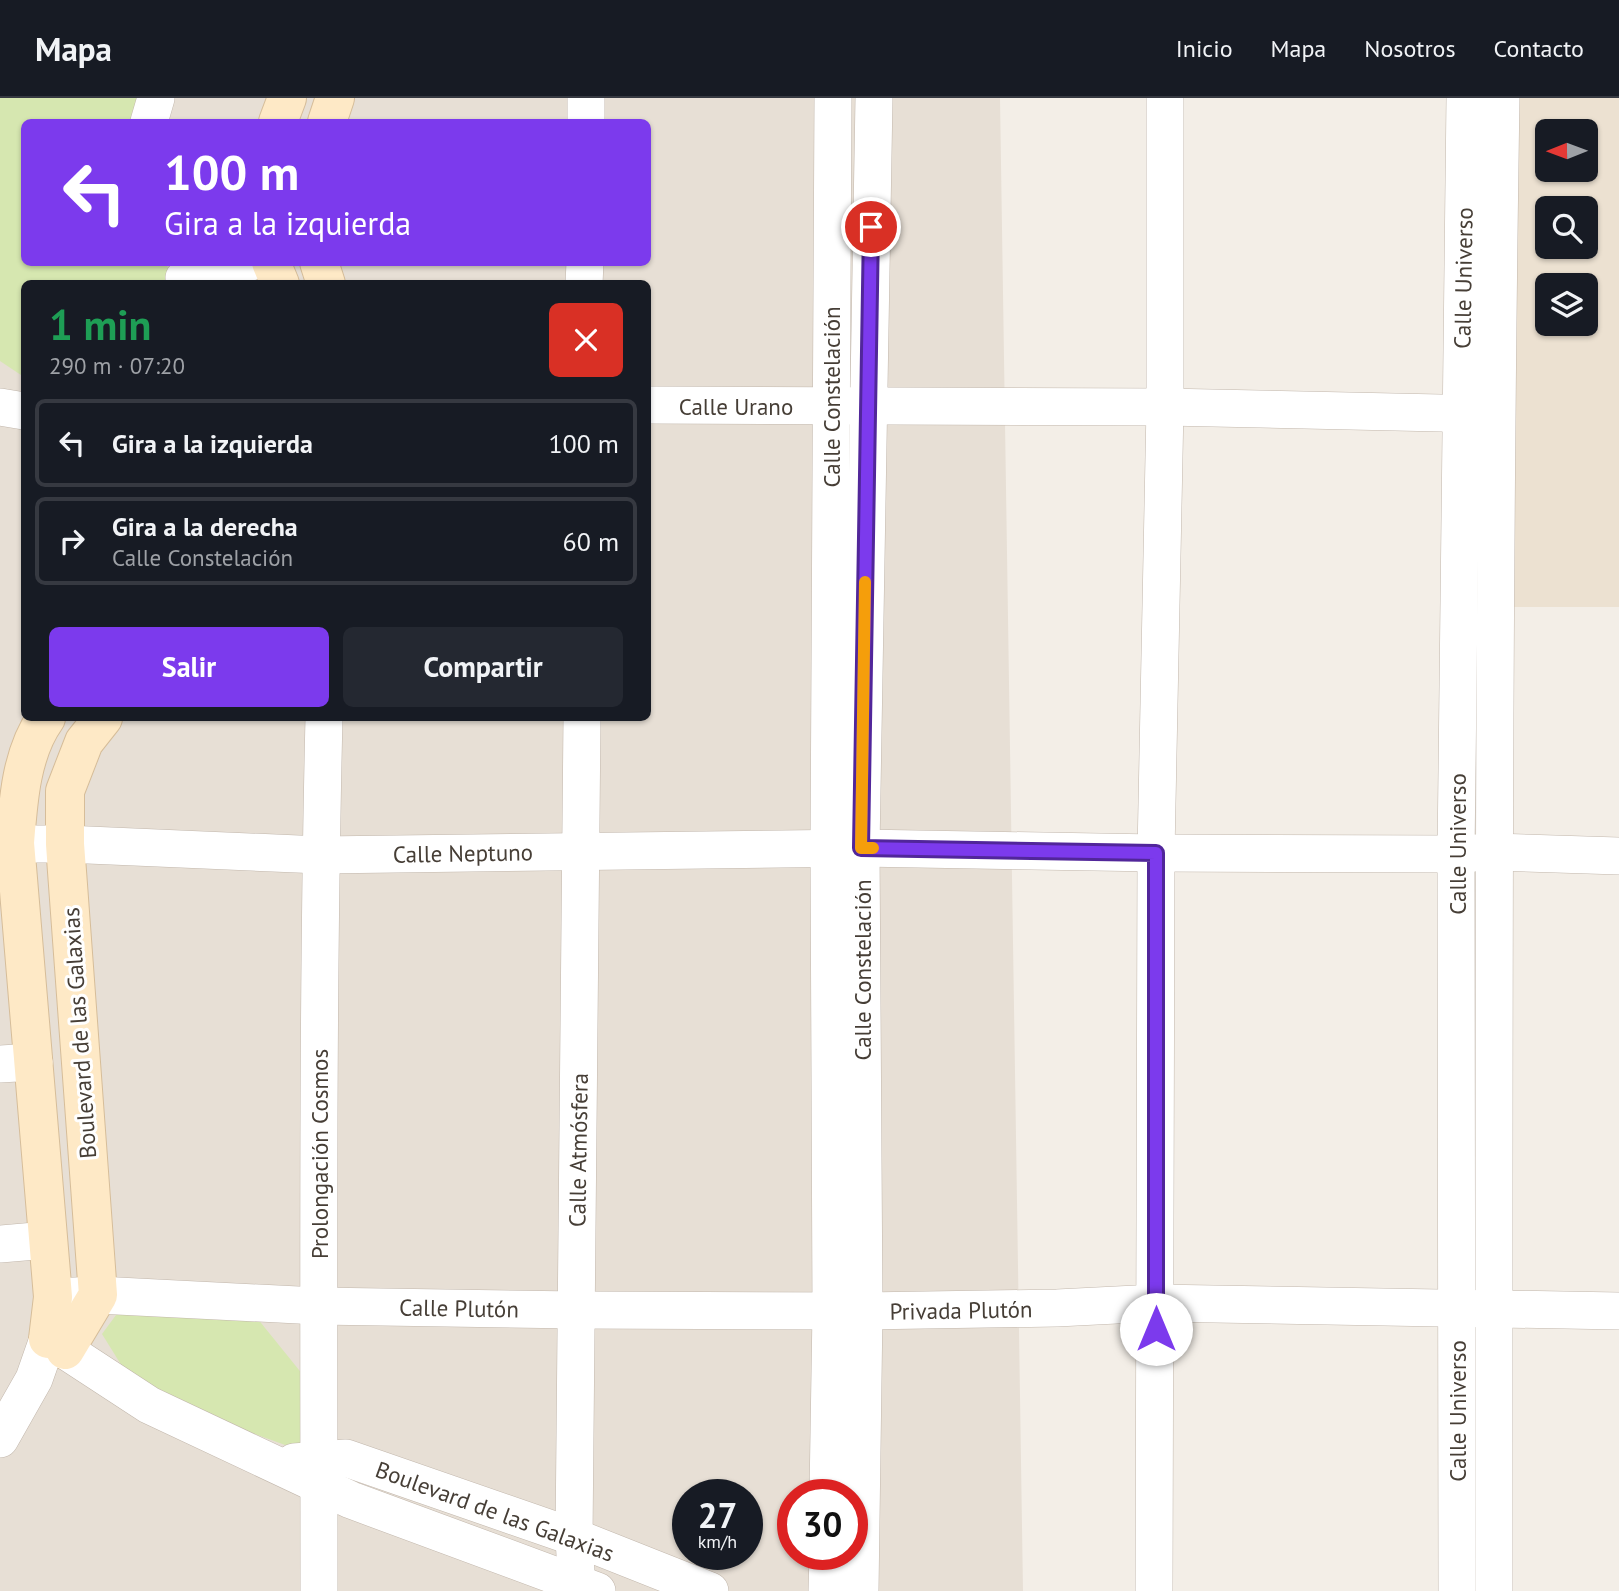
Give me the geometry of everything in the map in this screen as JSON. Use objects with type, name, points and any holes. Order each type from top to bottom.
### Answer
[{"type":"street","points":[[150,119],[156,98]]},
{"type":"street","points":[[279,119],[287,98]]},
{"type":"street","points":[[328,119],[335,98]]},
{"type":"street","points":[[586,98],[586,119]]},
{"type":"street","name":"Calle Constelación","points":[[833,98],[831,406],[845,848],[848,1311],[860,1591]]},
{"type":"street","name":"Calle Constelación","points":[[845,848],[867,407],[874,98]]},
{"type":"street","points":[[1154,1591],[1156,853],[1165,407],[1165,98]]},
{"type":"street","name":"Calle Universo","points":[[1465,98],[1494,852],[1494,1591]]},
{"type":"street","name":"Calle Universo","points":[[1457,1591],[1456,854],[1478,414],[1501,98]]},
{"type":"street","points":[[181,275],[229,266]]},
{"type":"street","name":"Calle Urano","points":[[651,405],[1165,407],[1478,414]]},
{"type":"street","points":[[0,408],[21,411]]},
{"type":"street","name":"Boulevard de las Galaxias","points":[[44,721],[39,727],[19,785],[8,844],[17,1063],[47,1240],[56,1344],[149,1405],[275,1464],[319,1472],[351,1500],[584,1588]]},
{"type":"street","name":"Boulevard de las Galaxias","points":[[98,1295],[65,844],[65,791],[85,742],[101,721]]},
{"type":"street","name":"Prolongación Cosmos","points":[[319,1591],[318,1306],[324,721]]},
{"type":"street","name":"Calle Atmósfera","points":[[582,721],[574,1537],[584,1588]]},
{"type":"street","name":"Calle Neptuno","points":[[8,844],[321,855],[845,848],[1156,853],[1494,852],[1619,856]]},
{"type":"street","points":[[0,1244],[47,1240]]},
{"type":"street","points":[[0,1438],[56,1344],[98,1295]]},
{"type":"street","name":"Calle Plutón","points":[[53,1297],[98,1295],[318,1306],[848,1311]]},
{"type":"street","name":"Privada Plutón","points":[[848,1311],[1057,1308],[1156,1303],[1619,1311]]},
{"type":"street","name":"Calle Constelación","points":[[830,1479],[848,1311]]},
{"type":"street","name":"Boulevard de las Galaxias","points":[[319,1472],[346,1458],[574,1537],[710,1591]]},
{"type":"street","points":[[827,1591],[828,1570]]},
{"type":"shaded area","points":[[0,98],[1000,98],[1023,1591],[0,1591]]},
{"type":"shaded area","points":[[1514,98],[1619,98],[1619,607],[1511,607]]},
{"type":"green space","points":[[0,98],[139,98],[136,119],[21,119],[21,266],[167,266],[170,273],[165,280],[21,280],[21,375],[0,361]]},
{"type":"green space","points":[[119,1311],[257,1318],[312,1386],[310,1454],[138,1392],[102,1334]]},
{"type":"slow traffic","points":[[865,582],[861,848],[873,848]]},
{"type":"route","points":[[871,227],[861,848],[1156,853],[1156,1329]]}]
